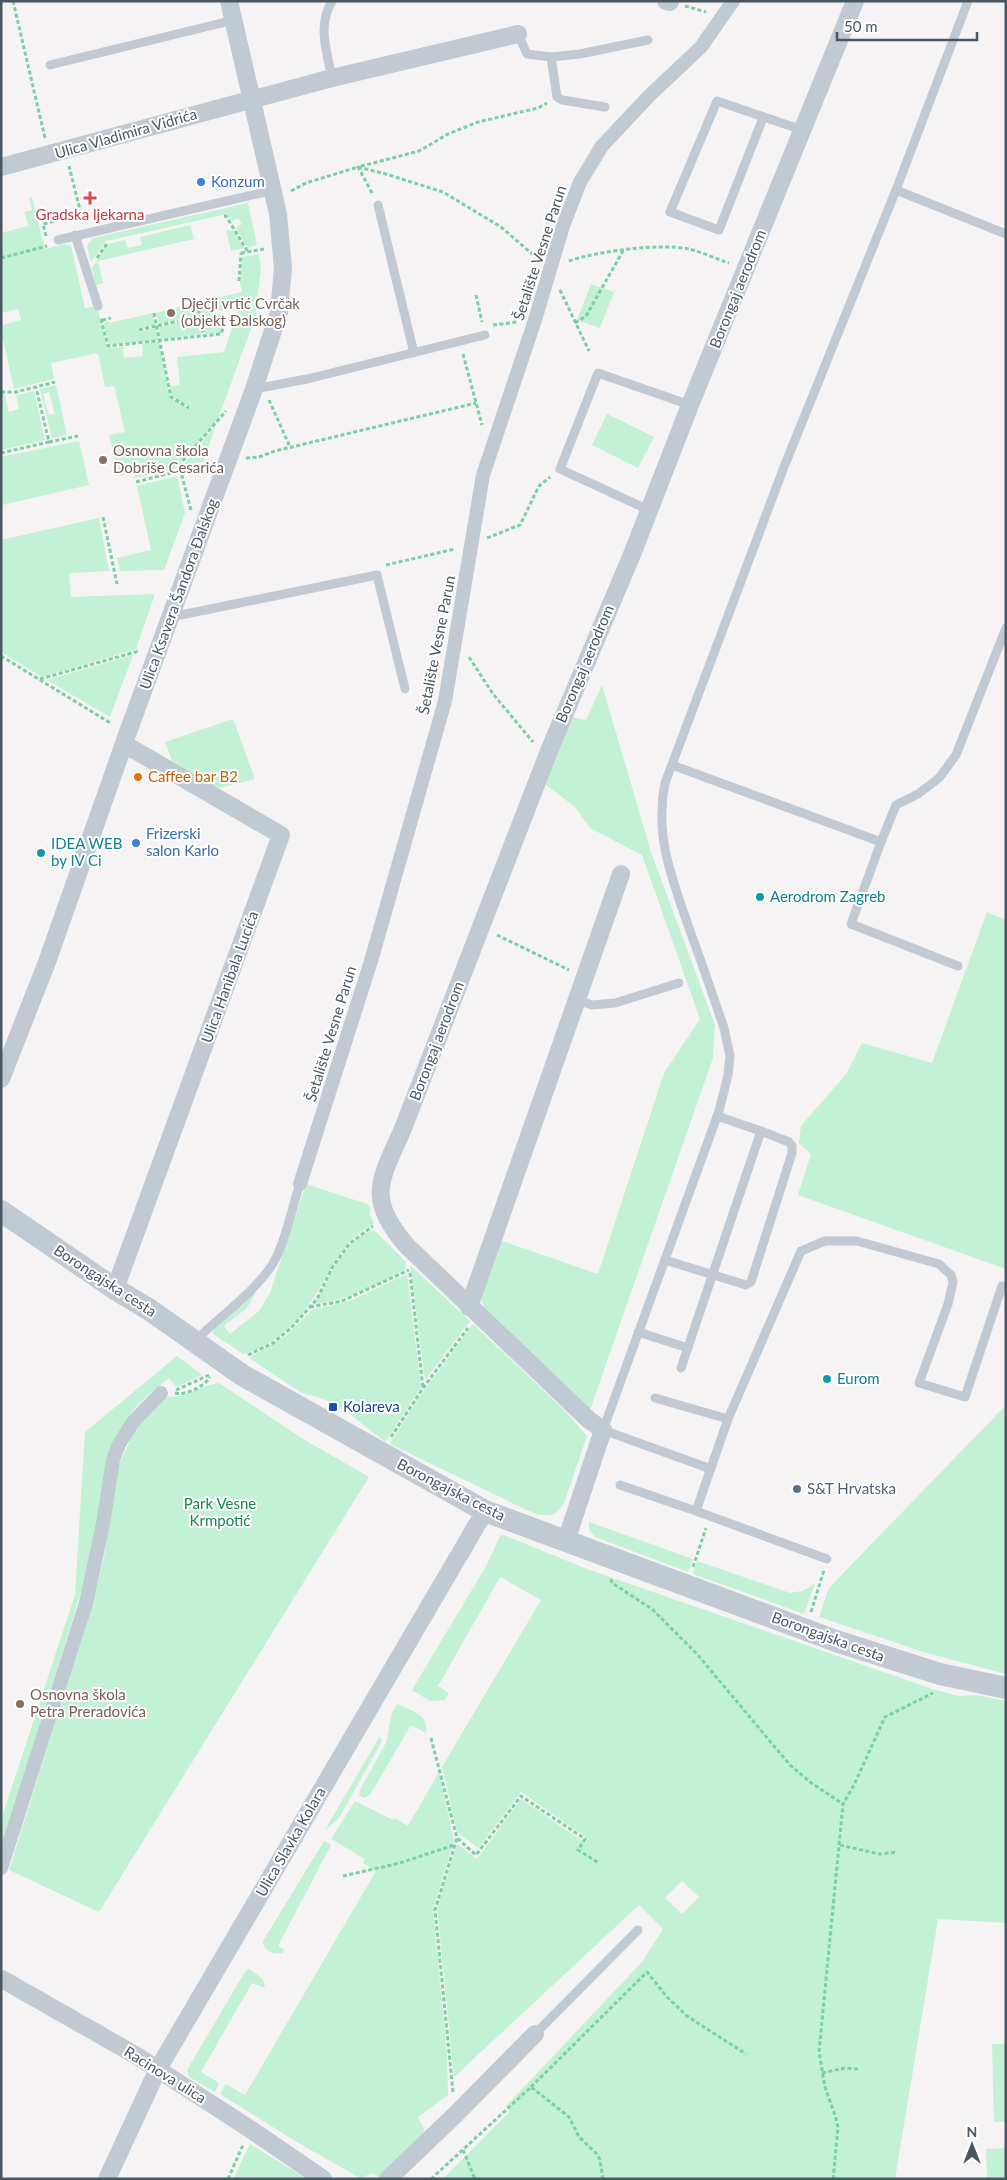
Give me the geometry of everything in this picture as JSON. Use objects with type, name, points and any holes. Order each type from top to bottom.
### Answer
[{"type":"street","name":"Ulica Ksavera Šandora Đalskog","points":[[1,1079],[47,962],[171,617],[261,393],[282,292],[280,192],[251,99],[229,1]]},
{"type":"street","name":"Šetalište Vesne Parun","points":[[300,1184],[396,878],[446,700],[483,475],[535,320],[563,226],[580,182],[602,146],[644,100],[700,47],[733,1]]},
{"type":"street","name":"Borongaj aerodrom","points":[[603,1430],[588,1420],[406,1245],[390,1225],[383,1211],[381,1186],[384,1172],[402,1131],[548,751],[649,510],[855,1]]},
{"type":"street","points":[[251,99],[518,34]]},
{"type":"street","name":"Ulica Vladimira Vidrića","points":[[1,167],[48,156],[251,99]]},
{"type":"street","name":"Ulica Hanibala Lucića","points":[[115,1289],[281,835],[124,744]]},
{"type":"street","points":[[474,1312],[577,1000],[621,874]]},
{"type":"street","name":"Borongajska cesta","points":[[1,1212],[115,1289],[150,1310],[242,1375],[296,1407],[485,1511],[836,1641],[940,1674],[1006,1688]]},
{"type":"street","points":[[1,1868],[86,1603],[103,1524],[113,1460],[119,1444],[133,1422],[165,1392]]},
{"type":"street","points":[[566,1541],[603,1430]]},
{"type":"street","name":"Ulica Slavka Kolara","points":[[106,2179],[158,2069],[485,1511]]},
{"type":"street","name":"Racinova ulica","points":[[2,1979],[158,2069],[323,2179]]},
{"type":"street","points":[[388,2179],[535,2034]]},
{"type":"lane","points":[[332,1],[324,20],[323,31],[332,78]]},
{"type":"lane","points":[[711,1469],[603,1430],[717,1116],[728,1075],[730,1056],[724,1028],[667,864],[660,822],[660,804],[665,783],[784,467],[896,190],[968,1]]},
{"type":"lane","points":[[50,65],[234,20]]},
{"type":"lane","points":[[518,34],[527,54],[551,57],[580,54],[648,40]]},
{"type":"lane","points":[[551,57],[557,97],[562,100],[605,107]]},
{"type":"lane","points":[[763,118],[718,230],[670,212],[718,101],[802,130]]},
{"type":"lane","points":[[896,190],[1006,234]]},
{"type":"lane","points":[[58,240],[280,192]]},
{"type":"lane","points":[[378,205],[414,353]]},
{"type":"lane","points":[[75,236],[98,306]]},
{"type":"lane","points":[[261,393],[307,379],[459,342],[484,331]]},
{"type":"lane","points":[[649,510],[560,469],[577,425],[598,373],[690,405]]},
{"type":"lane","points":[[171,617],[377,575],[405,689]]},
{"type":"lane","points":[[958,966],[851,924],[896,805],[918,794],[939,778],[956,755],[1006,628]]},
{"type":"lane","points":[[672,765],[881,842]]},
{"type":"lane","points":[[577,1000],[592,1005],[615,1003],[679,983]]},
{"type":"lane","points":[[665,1260],[746,1285],[750,1282],[792,1152],[792,1146],[789,1142],[717,1116]]},
{"type":"lane","points":[[681,1368],[760,1131]]},
{"type":"lane","name":"Šetalište Vesne Parun","points":[[194,1342],[242,1298],[270,1268],[278,1253],[300,1184]]},
{"type":"lane","points":[[696,1511],[728,1419],[801,1251],[825,1241],[857,1241],[938,1264],[951,1275],[953,1282],[948,1304],[918,1383],[965,1398],[1002,1286]]},
{"type":"lane","points":[[638,1332],[688,1348]]},
{"type":"lane","points":[[655,1398],[728,1419]]},
{"type":"lane","points":[[620,1485],[710,1516],[827,1560]]},
{"type":"lane","points":[[535,2034],[638,1930]]},
{"type":"path","points":[[13,1],[48,156]]},
{"type":"path","points":[[668,2],[723,16]]},
{"type":"path","points":[[280,192],[358,167],[418,151],[459,128],[538,108],[557,97]]},
{"type":"path","points":[[48,245],[43,224],[81,214],[66,151]]},
{"type":"path","points":[[358,167],[443,192],[501,227],[551,269],[589,351]]},
{"type":"path","points":[[358,167],[378,205]]},
{"type":"path","points":[[217,218],[226,216],[248,252]]},
{"type":"path","points":[[1,258],[48,245],[58,240]]},
{"type":"path","points":[[87,272],[107,243],[116,241]]},
{"type":"path","points":[[551,269],[586,255],[624,250],[688,249],[735,265]]},
{"type":"path","points":[[239,280],[240,253],[265,250]]},
{"type":"path","points":[[576,322],[586,316],[624,250]]},
{"type":"path","points":[[476,295],[484,331],[535,320]]},
{"type":"path","points":[[198,303],[204,336]]},
{"type":"path","points":[[98,306],[108,346],[221,334],[226,320]]},
{"type":"path","points":[[154,313],[171,397],[189,408]]},
{"type":"path","points":[[102,320],[111,318]]},
{"type":"path","points":[[138,330],[178,321]]},
{"type":"path","points":[[459,342],[490,454]]},
{"type":"path","points":[[1,392],[16,392],[55,382]]},
{"type":"path","points":[[36,387],[48,442]]},
{"type":"path","points":[[261,393],[290,447]]},
{"type":"path","points":[[242,458],[258,457],[290,447],[476,403]]},
{"type":"path","points":[[191,511],[179,471],[179,465],[227,410]]},
{"type":"path","points":[[1,453],[78,436]]},
{"type":"path","points":[[136,482],[179,471],[206,468]]},
{"type":"path","points":[[103,517],[117,584]]},
{"type":"path","points":[[457,638],[493,694],[534,743],[548,751]]},
{"type":"path","points":[[40,679],[140,651]]},
{"type":"path","points":[[1,656],[112,724]]},
{"type":"path","points":[[480,926],[585,978]]},
{"type":"path","points":[[243,1358],[273,1343],[292,1327],[317,1299],[332,1268],[349,1244],[386,1216]]},
{"type":"path","points":[[406,1245],[423,1388]]},
{"type":"path","points":[[310,1307],[342,1301],[409,1270]]},
{"type":"path","points":[[390,1438],[423,1388],[471,1323],[474,1312]]},
{"type":"path","points":[[165,1392],[180,1394],[206,1383],[212,1374]]},
{"type":"path","points":[[178,1389],[202,1379]]},
{"type":"path","points":[[690,1575],[710,1516]]},
{"type":"path","points":[[613,1558],[610,1572],[612,1583],[652,1609],[697,1654],[790,1765],[810,1782],[843,1804]]},
{"type":"path","points":[[810,1617],[827,1560]]},
{"type":"path","points":[[833,2179],[838,2128],[822,2073],[819,2052],[843,1804],[854,1786],[885,1717],[928,1696],[939,1688],[940,1674]]},
{"type":"path","points":[[431,1738],[457,1838],[435,1910],[455,2115]]},
{"type":"path","points":[[457,1838],[478,1856],[521,1796],[585,1839],[578,1850],[599,1863]]},
{"type":"path","points":[[840,1844],[879,1854],[898,1852]]},
{"type":"path","points":[[343,1876],[400,1862],[455,1845]]},
{"type":"path","points":[[432,2179],[531,2087],[647,1972],[667,1997],[687,2016],[746,2054]]},
{"type":"path","points":[[822,2073],[845,2068],[859,2069]]},
{"type":"path","points":[[531,2087],[569,2116],[579,2137],[597,2154],[600,2160],[603,2179]]},
{"type":"path","points":[[228,2179],[250,2129]]},
{"type":"path","points":[[463,2150],[475,2179]]},
{"type":"green space","points":[[32,197],[45,249],[65,244],[71,246],[85,308],[97,306],[107,348],[123,347],[124,358],[143,356],[142,344],[159,342],[170,398],[190,409],[190,407],[172,396],[170,386],[180,385],[177,357],[224,352],[238,311],[223,308],[222,311],[212,310],[212,313],[220,314],[218,325],[221,325],[222,319],[225,320],[220,333],[205,334],[199,302],[242,292],[240,283],[242,257],[259,254],[261,269],[255,318],[218,419],[174,469],[135,478],[134,473],[119,476],[109,435],[125,432],[114,386],[105,387],[98,353],[51,363],[54,379],[14,389],[3,340],[1,340],[1,320],[3,325],[21,320],[18,309],[1,313],[1,233],[28,226],[25,212],[32,210],[29,198]]},
{"type":"green space","points":[[248,203],[257,245],[248,248],[236,228],[242,224],[238,218],[232,221],[227,214],[106,241],[91,262],[87,246],[93,238]]},
{"type":"green space","points":[[190,225],[194,239],[98,261],[103,283],[96,285],[92,268],[108,244],[125,240],[128,248],[142,245],[140,237]]},
{"type":"green space","points":[[233,230],[244,248],[231,251],[226,231]]},
{"type":"green space","points":[[591,284],[614,292],[600,328],[577,320]]},
{"type":"green space","points":[[196,303],[202,334],[161,339],[159,327],[179,322],[179,319],[159,324],[156,313]]},
{"type":"green space","points":[[153,313],[155,325],[138,329],[139,332],[156,328],[158,340],[109,345],[104,322],[109,321],[109,323]]},
{"type":"green space","points":[[1,381],[9,412],[19,409],[16,395],[34,391],[45,440],[1,450]]},
{"type":"green space","points":[[56,385],[67,435],[52,438],[40,389]],"holes":[[[49,392],[55,414],[49,415],[43,394]]]},
{"type":"green space","points":[[607,414],[654,437],[638,468],[592,445]]},
{"type":"green space","points":[[215,427],[204,461],[181,467]]},
{"type":"green space","points":[[79,441],[89,485],[2,505],[1,457]]},
{"type":"green space","points":[[177,476],[185,513],[164,570],[120,571],[117,558],[151,550],[137,486]]},
{"type":"green space","points":[[99,518],[109,571],[69,573],[71,597],[155,594],[136,649],[42,677],[1,652],[1,540]]},
{"type":"green space","points":[[133,655],[110,717],[47,680]]},
{"type":"green space","points":[[602,685],[651,852],[715,1025],[713,1058],[590,1410],[485,1310],[480,1295],[499,1240],[598,1274],[664,1073],[700,1019],[642,855],[590,828],[575,807],[545,784],[570,719],[572,717],[586,720]]},
{"type":"green space","points":[[233,719],[255,779],[215,789],[172,761],[165,742]]},
{"type":"green space","points":[[987,912],[1006,920],[1006,1269],[798,1195],[811,1154],[799,1143],[801,1126],[847,1073],[862,1043],[932,1063]]},
{"type":"green space","points":[[306,1184],[367,1204],[370,1207],[370,1215],[374,1224],[363,1230],[346,1246],[309,1304],[294,1323],[275,1339],[243,1354],[213,1334],[213,1328],[256,1292],[247,1308],[224,1326],[230,1334],[259,1311],[270,1293]]},
{"type":"green space","points":[[374,1230],[406,1262],[406,1269],[351,1295],[315,1304],[338,1261],[354,1242]]},
{"type":"green space","points":[[410,1265],[470,1321],[425,1380]]},
{"type":"green space","points":[[407,1274],[421,1387],[385,1442],[351,1415],[324,1399],[300,1392],[249,1358],[286,1336],[312,1310],[350,1301]]},
{"type":"green space","points":[[473,1324],[563,1409],[587,1436],[564,1503],[553,1514],[540,1515],[529,1511],[390,1444],[418,1399]]},
{"type":"green space","points":[[177,1356],[202,1375],[176,1387],[169,1378],[134,1409],[117,1434],[85,1579],[1,1850],[1,1820],[75,1595],[85,1432]]},
{"type":"green space","name":"Park Vesne Krmpotić","points":[[219,1383],[303,1439],[369,1477],[99,1912],[9,1870],[93,1602],[104,1557],[118,1467],[135,1429],[164,1397],[182,1396],[205,1386]]},
{"type":"green space","points":[[1006,1405],[1006,1674],[923,1652],[819,1617],[829,1588]]},
{"type":"green space","points":[[589,1522],[693,1559],[688,1572],[595,1537],[589,1529]]},
{"type":"green space","points":[[501,1534],[587,1569],[932,1689],[959,1696],[976,1695],[1006,1701],[1006,1923],[938,1919],[895,2179],[443,2179],[510,2111],[506,2106],[642,1962],[663,1929],[639,1905],[454,2077],[437,1908],[457,1844],[477,1859],[521,1799],[585,1843],[588,1839],[521,1792],[478,1848],[457,1832],[442,1767],[541,1600],[500,1577],[438,1686],[449,1693],[445,1700],[430,1701],[412,1690],[485,1568]],"holes":[[[682,1881],[699,1897],[682,1914],[665,1898]]]},
{"type":"green space","points":[[697,1561],[790,1593],[802,1591],[815,1584],[804,1614],[693,1574]]},
{"type":"green space","points":[[397,1704],[422,1717],[425,1722],[426,1733],[411,1725],[370,1795],[363,1798],[359,1795],[360,1790],[387,1741],[391,1715]]},
{"type":"green space","points":[[380,1736],[382,1741],[339,1818],[325,1830]]},
{"type":"green space","points":[[439,1772],[454,1841],[433,1909],[447,2055],[448,2095],[418,2117],[424,2129],[423,2133],[380,2178],[373,2173],[360,2178],[295,2141],[220,2094],[226,2084],[245,2095],[376,1871],[363,1863],[365,1859],[331,1839],[355,1801],[393,1820],[395,1818],[408,1826]]},
{"type":"green space","points":[[324,1841],[331,1845],[278,1946],[285,1950],[282,1953],[272,1953],[267,1950],[263,1941]]},
{"type":"green space","points":[[249,1969],[263,1979],[265,1988],[252,1983],[201,2072],[219,2083],[215,2092],[189,2077],[187,2070],[246,1970]]},
{"type":"green space","points":[[992,2044],[1006,2044],[1006,2122],[994,2122]]},
{"type":"green space","points":[[250,2144],[307,2179],[233,2179]]},
{"type":"green space","points":[[1006,2148],[1006,2179],[987,2179],[986,2149]]},
{"type":"place","name":"Konzum","points":[[201,182]]},
{"type":"place","name":"Gradska ljekarna","points":[[90,198]]},
{"type":"place","name":"Dječji vrtić Cvrčak (objekt Đalskog)","points":[[171,313]]},
{"type":"place","name":"Osnovna škola Dobriše Cesarića","points":[[103,460]]},
{"type":"place","name":"Caffee bar B2","points":[[138,777]]},
{"type":"place","name":"Frizerski salon Karlo","points":[[136,843]]},
{"type":"place","name":"IDEA WEB by IV Ci","points":[[41,853]]},
{"type":"place","name":"Aerodrom Zagreb","points":[[760,897]]},
{"type":"place","name":"Eurom","points":[[827,1379]]},
{"type":"place","name":"Kolareva","points":[[333,1407]]},
{"type":"place","name":"S&T Hrvatska","points":[[797,1489]]},
{"type":"place","name":"Osnovna škola Petra Preradovića","points":[[20,1704]]}]
